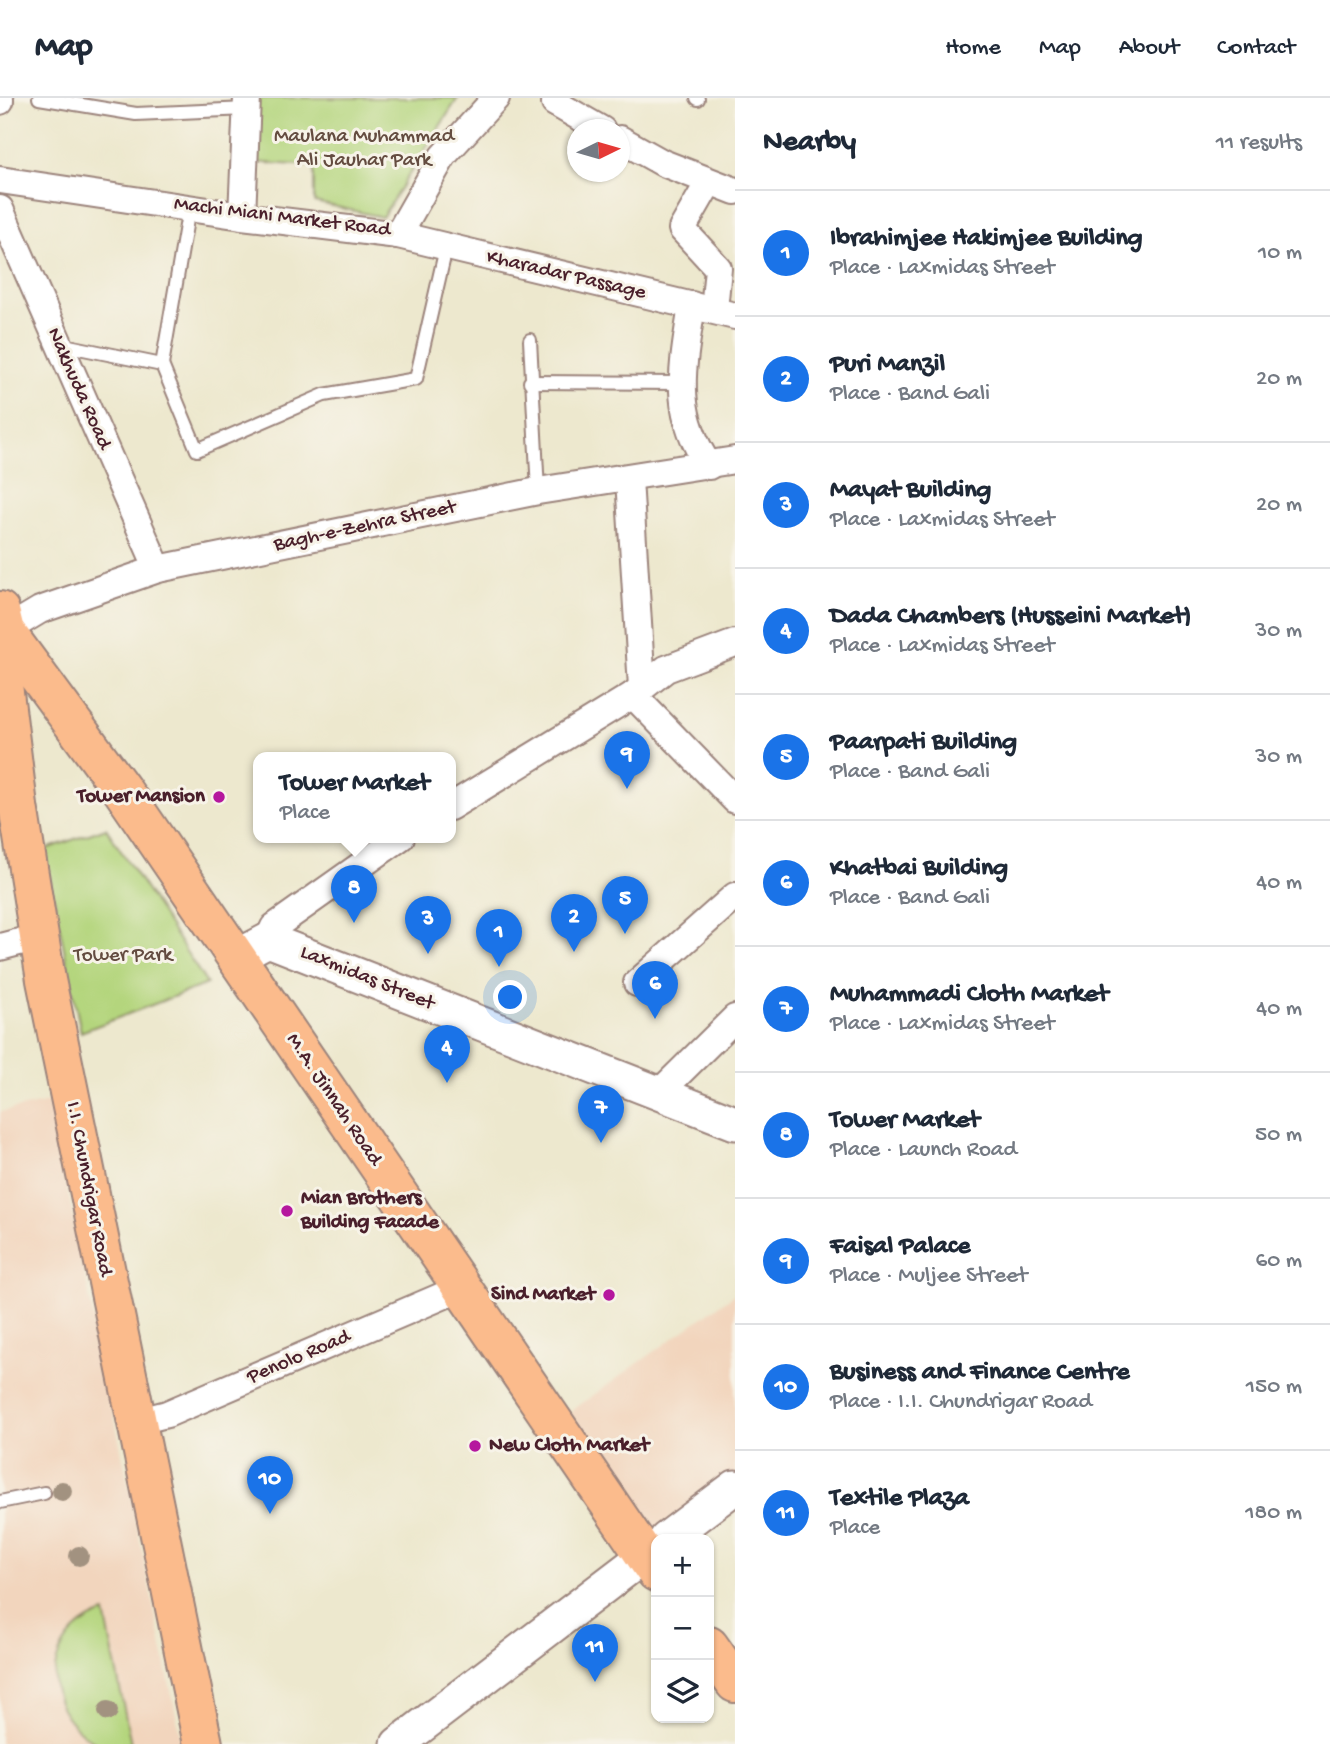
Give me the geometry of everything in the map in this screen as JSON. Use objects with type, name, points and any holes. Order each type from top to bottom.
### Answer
[{"type":"main road","name":"M.A. Jinnah Road","points":[[2,625],[114,780],[252,949],[461,1288],[556,1422],[651,1546]]},
{"type":"main road","name":"I.I. Chundrigar Road","points":[[2,625],[1,668],[38,937],[135,1422],[203,1744]]},
{"type":"main road","name":"I.I. Chundrigar Road","points":[[0,796],[12,944],[49,1102],[182,1744]]},
{"type":"main road","points":[[714,1653],[735,1683]]},
{"type":"street","name":"Machi Miani Market Road","points":[[0,180],[242,216],[398,235],[443,156],[496,98]]},
{"type":"street","points":[[554,100],[584,119]]},
{"type":"street","points":[[242,216],[247,104]]},
{"type":"street","points":[[630,145],[663,163],[735,191]]},
{"type":"street","points":[[709,182],[682,229],[718,268],[713,310],[681,383],[691,440],[709,466]]},
{"type":"street","name":"Nakhuda Road","points":[[0,209],[158,569]]},
{"type":"street","name":"Kharadar Passage","points":[[398,235],[713,310]]},
{"type":"street","name":"Bagh-e-Zehra Street","points":[[2,625],[158,569],[538,491],[629,479],[735,460]]},
{"type":"street","points":[[629,479],[637,691],[735,800]]},
{"type":"street","points":[[456,803],[637,691],[666,669],[735,643]]},
{"type":"street","points":[[252,949],[274,927],[392,843]]},
{"type":"street","points":[[637,983],[735,896]]},
{"type":"street","name":"Laxmidas Street","points":[[252,949],[735,1123]]},
{"type":"street","points":[[657,1094],[735,1018]]},
{"type":"street","name":"Penolo Road","points":[[135,1422],[167,1414],[461,1288]]},
{"type":"street","points":[[679,1534],[735,1487]]},
{"type":"street","points":[[398,1744],[651,1557]]},
{"type":"lane","points":[[39,98],[136,114],[247,104]]},
{"type":"lane","points":[[189,208],[162,365],[197,450],[324,395],[416,379],[446,248]]},
{"type":"lane","points":[[530,340],[530,382],[538,491]]},
{"type":"lane","points":[[58,344],[162,365]]},
{"type":"lane","points":[[530,382],[681,383]]},
{"type":"lane","points":[[0,1502],[44,1493]]},
{"type":"shaded area","points":[[49,1102],[182,1744],[0,1744],[0,1112]]},
{"type":"shaded area","points":[[735,1294],[735,1486],[663,1534],[652,1534],[556,1422]]},
{"type":"green space","name":"Maulana Muhammad Ali Jauhar Park","points":[[247,98],[458,98],[382,217],[314,202],[314,166],[250,162]]},
{"type":"green space","name":"Tower Park","points":[[106,828],[207,984],[81,1032],[44,850]]},
{"type":"green space","points":[[105,1613],[131,1744],[99,1744],[89,1739],[62,1709],[56,1692],[54,1676],[64,1644],[74,1631],[88,1620]]},
{"type":"place","name":"Faisal Palace","points":[[627,789]]},
{"type":"place","name":"Tower Mansion","points":[[219,797]]},
{"type":"place","name":"Tower Market","points":[[354,923]]},
{"type":"place","name":"Paarpati Building","points":[[625,934]]},
{"type":"place","name":"Puri Manzil","points":[[574,952]]},
{"type":"place","name":"Mayat Building","points":[[428,954]]},
{"type":"place","name":"Ibrahimjee Hakimjee Building","points":[[499,967]]},
{"type":"place","name":"Khatbai Building","points":[[655,1019]]},
{"type":"place","name":"Dada Chambers (Husseini Market)","points":[[447,1083]]},
{"type":"place","name":"Muhammadi Cloth Market","points":[[601,1143]]},
{"type":"place","name":"Mian Brothers Building Facade","points":[[287,1211]]},
{"type":"place","name":"Sind Market","points":[[609,1295]]},
{"type":"place","name":"New Cloth Market","points":[[475,1446]]},
{"type":"place","name":"Business and Finance Centre","points":[[270,1514]]},
{"type":"place","name":"Textile Plaza","points":[[595,1682]]}]
